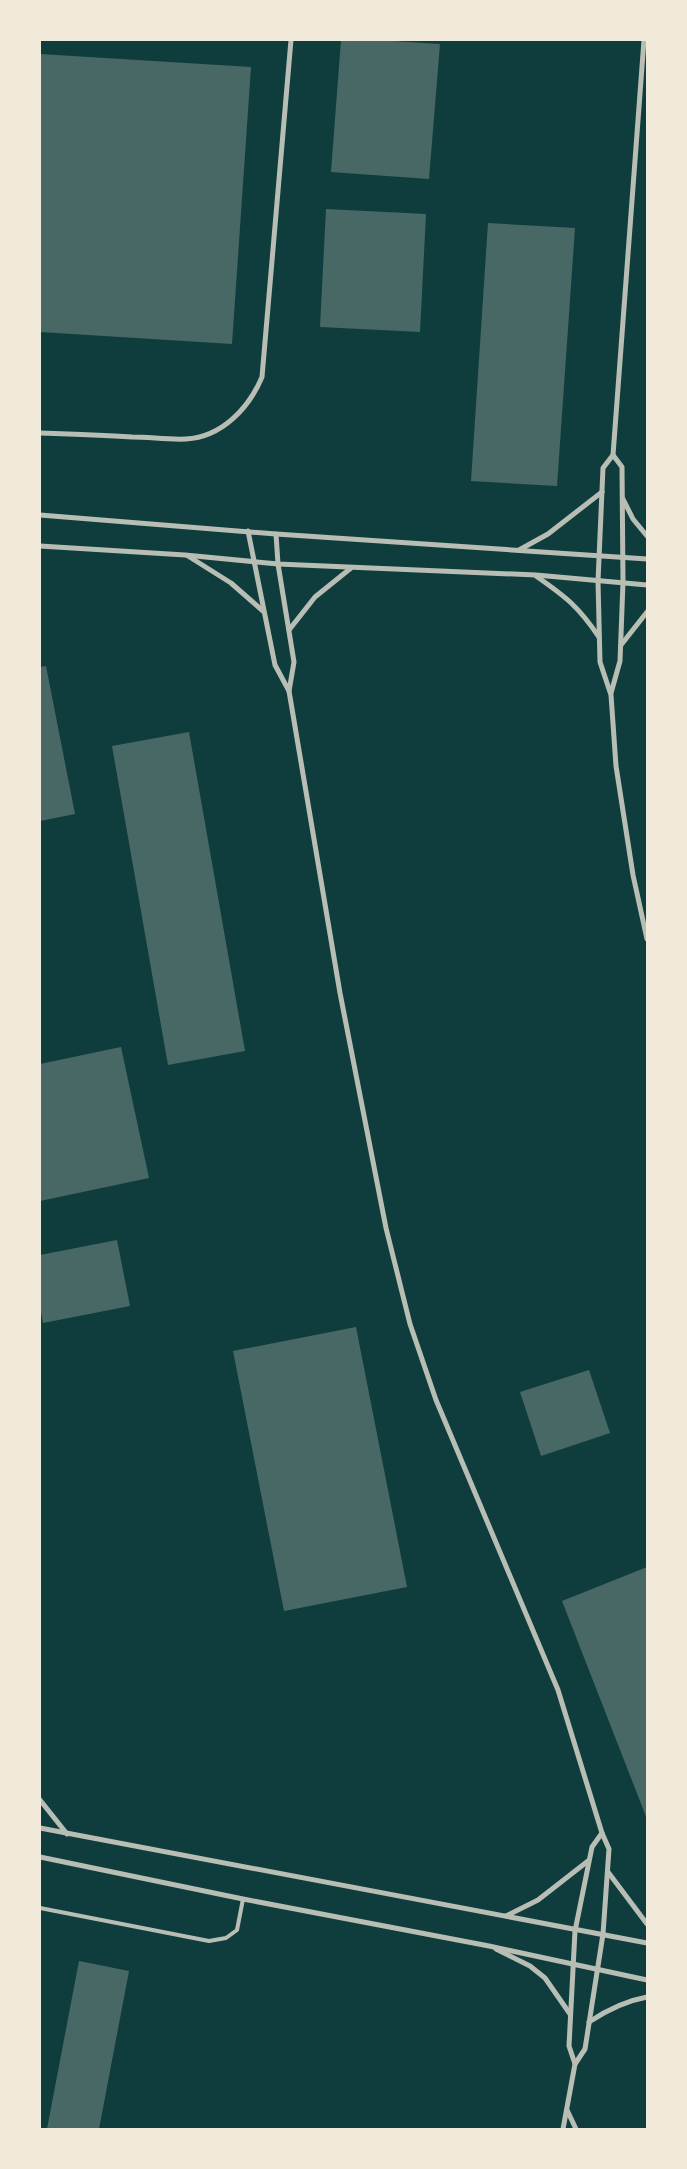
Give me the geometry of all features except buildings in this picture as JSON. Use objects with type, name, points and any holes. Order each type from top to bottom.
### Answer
[{"type":"street","points":[[40,433],[187,439],[210,433],[221,427],[236,416],[250,401],[262,377],[291,40]]},
{"type":"street","points":[[644,40],[612,455],[603,468],[598,581],[600,662],[611,695],[616,766],[633,875],[647,939]]},
{"type":"street","points":[[611,695],[620,662],[622,582],[622,467],[612,455]]},
{"type":"street","points":[[518,551],[548,534],[602,492]]},
{"type":"street","points":[[622,497],[633,518],[647,536]]},
{"type":"street","points":[[40,515],[248,530],[276,534],[647,559]]},
{"type":"street","points":[[248,530],[275,665],[289,691],[346,1022],[386,1228],[410,1324],[436,1400],[558,1690],[602,1833],[609,1849],[603,1934],[589,2022],[584,2050],[575,2064],[563,2129]]},
{"type":"street","points":[[276,534],[278,564],[294,662],[289,691]]},
{"type":"street","points":[[40,546],[185,555],[278,564],[536,575],[647,585]]},
{"type":"street","points":[[185,555],[231,583],[263,611]]},
{"type":"street","points":[[289,630],[315,597],[351,568]]},
{"type":"street","points":[[536,575],[572,602],[582,612],[600,637]]},
{"type":"street","points":[[620,645],[647,612]]},
{"type":"street","points":[[40,1800],[67,1834]]},
{"type":"street","points":[[40,1828],[575,1931],[603,1934],[647,1944]]},
{"type":"street","points":[[575,2064],[569,2046],[575,1931],[588,1861],[592,1847],[602,1833]]},
{"type":"street","points":[[40,1857],[243,1899],[489,1946],[647,1980]]},
{"type":"street","points":[[505,1917],[538,1900],[588,1861]]},
{"type":"street","points":[[608,1872],[647,1924]]},
{"type":"street","points":[[489,1946],[530,1966],[545,1978],[570,2014]]},
{"type":"street","points":[[589,2022],[606,2010],[647,1997]]},
{"type":"street","points":[[566,2110],[576,2129]]},
{"type":"lane","points":[[40,1908],[209,1942],[226,1938],[237,1930],[243,1899]]}]
